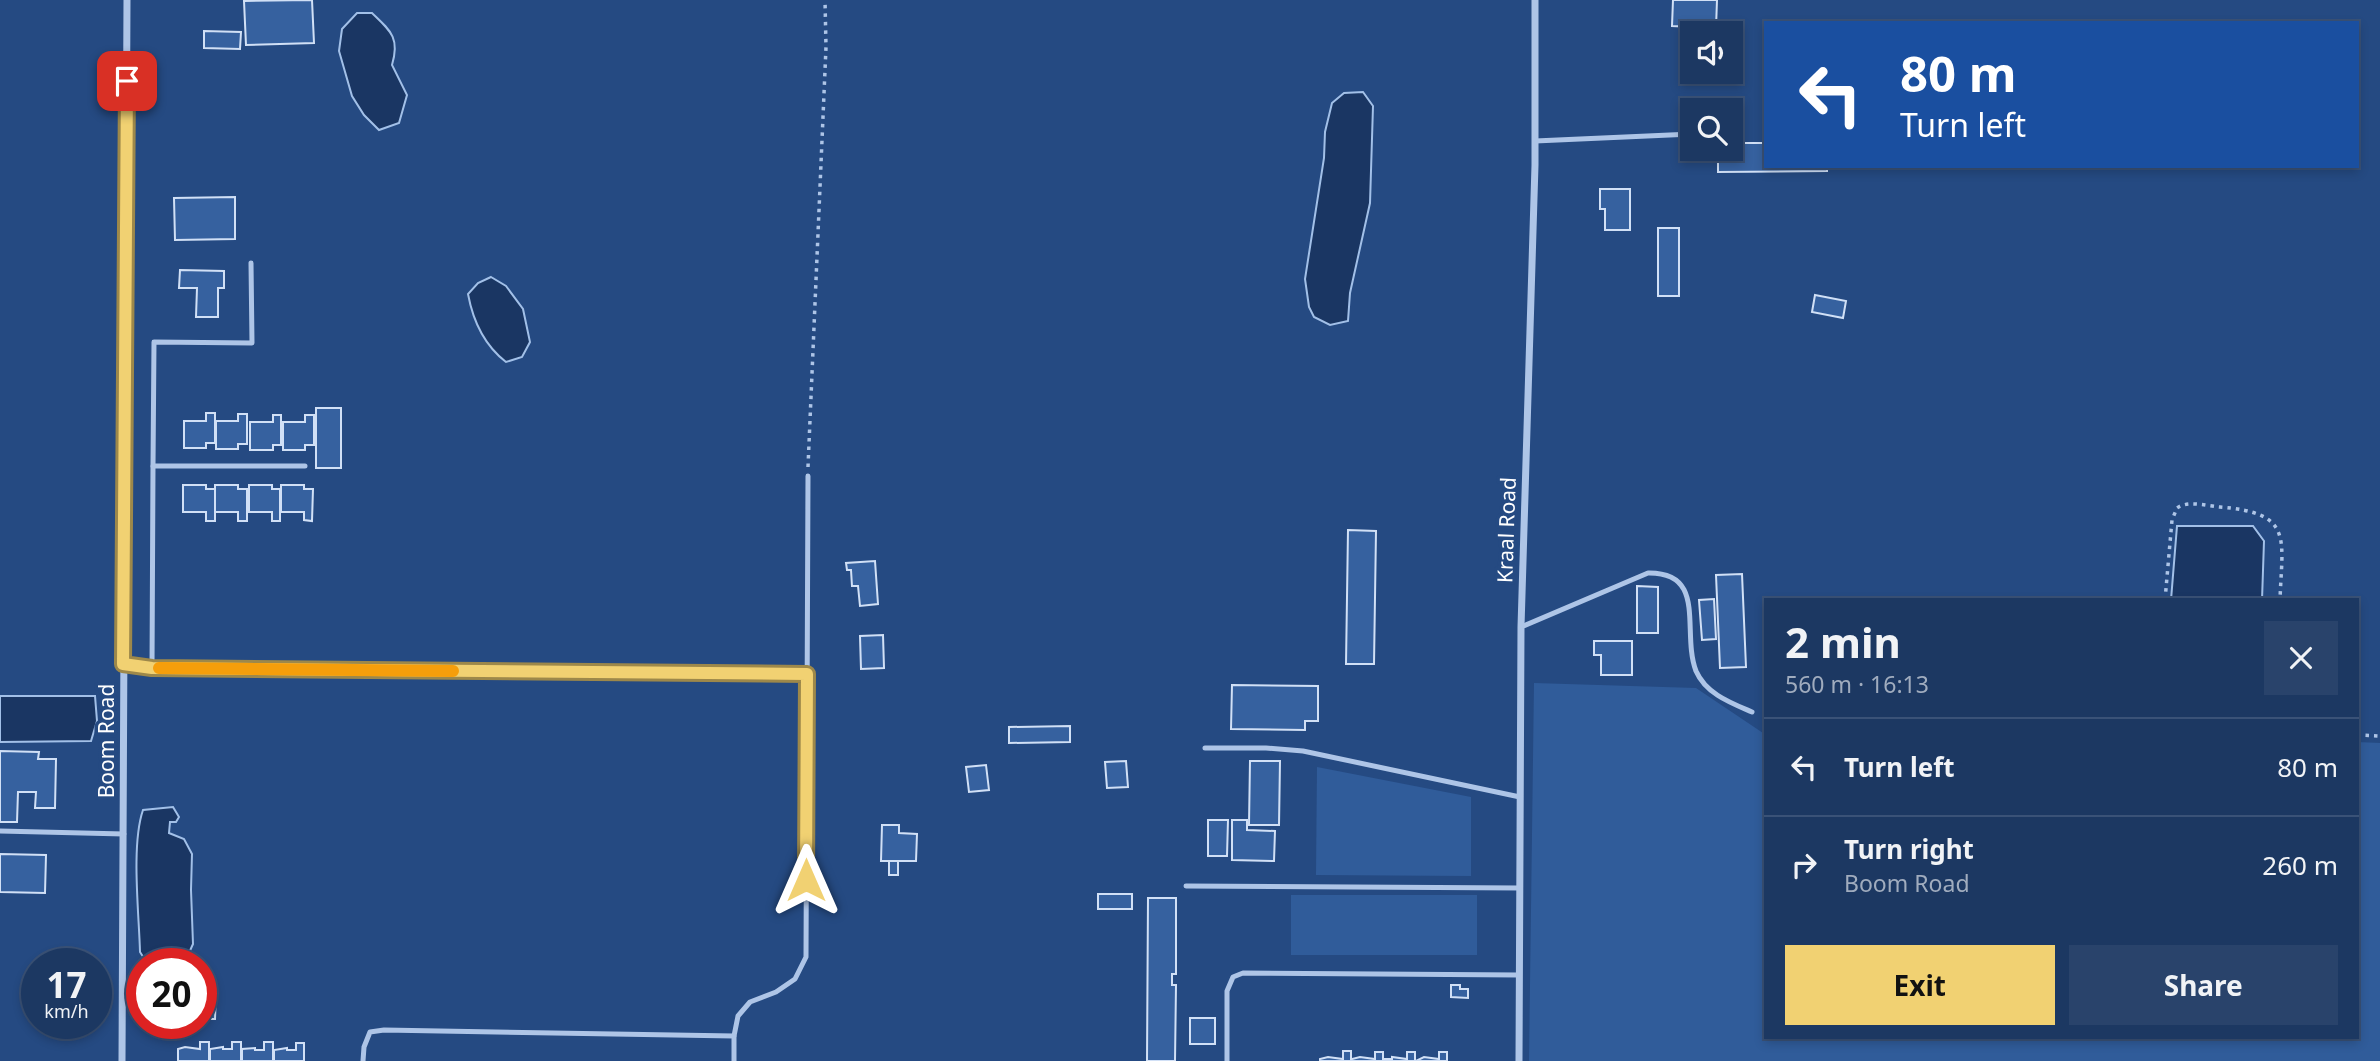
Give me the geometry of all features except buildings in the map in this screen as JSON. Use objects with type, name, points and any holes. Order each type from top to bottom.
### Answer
[{"type":"street","name":"Boom Road","points":[[122,1061],[127,0]]},
{"type":"street","name":"Kraal Road","points":[[1519,1061],[1521,627],[1535,141],[1535,0]]},
{"type":"lane","points":[[1535,141],[1680,135]]},
{"type":"lane","points":[[152,668],[155,342],[252,343],[251,263]]},
{"type":"lane","points":[[153,466],[305,466]]},
{"type":"lane","points":[[734,1061],[734,1036],[738,1016],[750,1002],[776,992],[795,979],[806,957],[808,476]]},
{"type":"lane","points":[[1521,627],[1632,578],[1648,573],[1668,575],[1680,581],[1685,588],[1692,654],[1697,672],[1707,687],[1725,700],[1752,712]]},
{"type":"lane","points":[[123,664],[152,668],[807,674]]},
{"type":"lane","points":[[1205,748],[1266,747],[1303,751],[1520,797]]},
{"type":"lane","points":[[0,831],[124,834]]},
{"type":"lane","points":[[1186,886],[1520,888]]},
{"type":"lane","points":[[1227,1061],[1227,991],[1233,977],[1243,973],[1519,975]]},
{"type":"lane","points":[[363,1061],[366,1037],[370,1032],[384,1030],[734,1036]]},
{"type":"path","points":[[808,476],[825,0]]},
{"type":"path","points":[[2165,598],[2172,520],[2177,508],[2187,504],[2244,509],[2258,512],[2273,522],[2282,544],[2280,598]]},
{"type":"path","points":[[2359,735],[2380,736]]},
{"type":"shaded area","points":[[357,13],[372,13],[392,36],[395,48],[392,65],[407,95],[399,123],[379,130],[364,115],[352,96],[339,51],[342,29]]},
{"type":"shaded area","points":[[1363,92],[1373,106],[1370,203],[1350,293],[1348,321],[1330,325],[1314,317],[1309,307],[1305,279],[1324,158],[1325,132],[1332,103],[1344,93]]},
{"type":"shaded area","points":[[491,277],[506,286],[523,309],[530,342],[522,357],[506,362],[491,348],[481,332],[468,294],[478,283]]},
{"type":"shaded area","points":[[2177,526],[2253,526],[2264,541],[2262,598],[2171,598]]},
{"type":"shaded area","points":[[1534,683],[1696,688],[1763,733],[1764,1039],[2359,1039],[2359,742],[2380,743],[2380,1061],[1529,1061]]},
{"type":"shaded area","points":[[0,696],[95,696],[97,721],[91,741],[0,742]]},
{"type":"shaded area","points":[[1317,767],[1471,797],[1471,876],[1316,875]]},
{"type":"shaded area","points":[[173,807],[179,817],[176,822],[170,822],[169,833],[184,839],[192,854],[191,948],[140,948],[137,841],[143,810]]},
{"type":"shaded area","points":[[1291,895],[1477,895],[1477,955],[1291,955]]},
{"type":"slow traffic","points":[[159,668],[453,671]]},
{"type":"route","points":[[127,81],[123,664],[152,668],[807,674],[806,880]]}]
